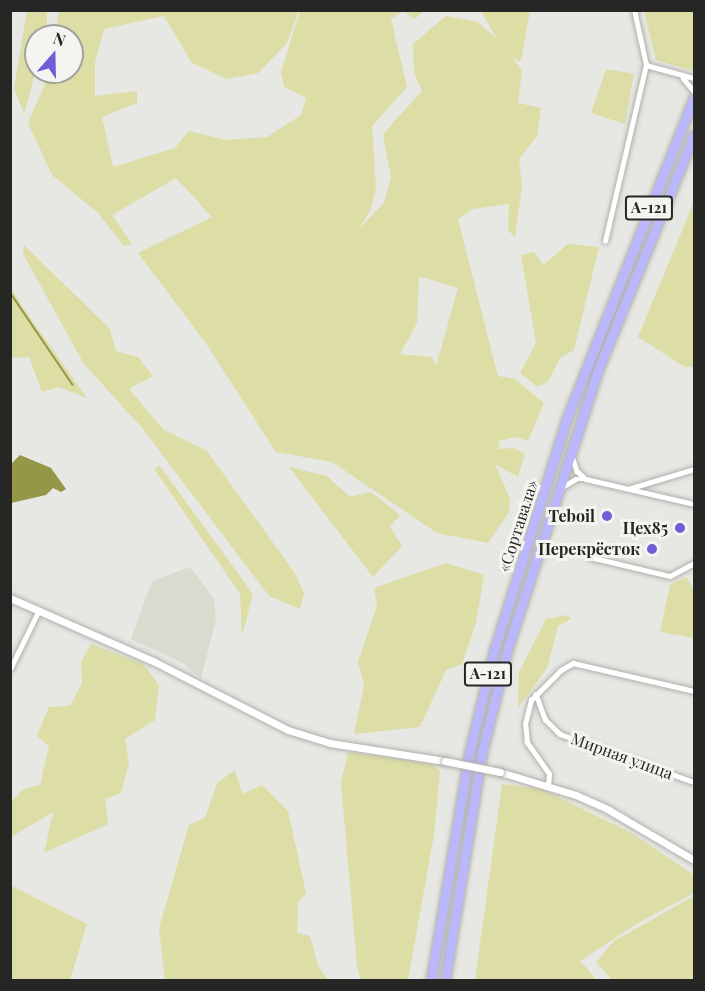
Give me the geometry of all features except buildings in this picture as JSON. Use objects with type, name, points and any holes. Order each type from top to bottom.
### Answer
[{"type":"highway","name":"«Сортавала»","points":[[431,981],[470,750],[494,651],[571,408],[694,98]]},
{"type":"highway","name":"«Сортавала»","points":[[445,981],[482,752],[505,655],[575,437],[641,261],[694,135]]},
{"type":"street","points":[[605,241],[646,65],[634,10]]},
{"type":"street","points":[[646,65],[683,78],[694,78]]},
{"type":"street","points":[[683,78],[694,91]]},
{"type":"street","points":[[575,437],[573,462],[585,479]]},
{"type":"street","points":[[630,488],[694,469]]},
{"type":"street","points":[[552,505],[567,482],[585,479],[694,504]]},
{"type":"street","points":[[590,557],[670,576],[694,563]]},
{"type":"street","points":[[10,598],[155,662],[288,730],[338,745],[445,760],[500,772],[548,786],[641,826],[694,860]]},
{"type":"street","points":[[10,669],[38,612]]},
{"type":"street","points":[[548,786],[549,774],[527,742],[525,724],[536,694],[573,663],[694,691]]},
{"type":"street","name":"Мирная улица","points":[[536,694],[545,719],[560,734],[694,782]]},
{"type":"shaded area","points":[[20,455],[51,468],[66,489],[61,492],[53,488],[46,495],[11,503],[11,464]]},
{"type":"shaded area","points":[[190,567],[214,599],[216,620],[201,678],[183,663],[131,639],[152,581]]},
{"type":"green space","points":[[27,11],[47,11],[47,24],[25,24]]},
{"type":"green space","points":[[59,11],[299,11],[287,43],[258,73],[227,79],[192,63],[164,16],[104,29],[95,63],[95,96],[137,91],[137,103],[102,117],[113,167],[175,148],[189,131],[226,140],[267,137],[301,115],[306,98],[284,87],[281,72],[300,11],[403,11],[391,19],[407,87],[372,126],[376,188],[370,211],[358,230],[384,203],[391,178],[383,134],[422,91],[414,73],[413,44],[446,16],[478,22],[497,39],[481,11],[530,11],[522,57],[519,62],[511,56],[522,71],[518,103],[541,108],[537,136],[519,159],[522,186],[515,237],[508,230],[509,204],[473,209],[458,219],[498,376],[515,379],[544,403],[528,441],[516,437],[499,441],[499,449],[514,448],[525,454],[518,477],[495,464],[510,499],[509,512],[488,543],[437,533],[332,462],[276,452],[205,342],[138,253],[212,217],[176,178],[112,215],[132,244],[124,246],[97,212],[52,175],[28,123],[45,84],[84,84],[84,24],[57,24]],"holes":[[[419,276],[458,288],[436,366],[432,357],[400,354],[417,323]]]},
{"type":"green space","points":[[403,11],[423,11],[415,19]]},
{"type":"green space","points":[[644,11],[694,11],[694,71],[656,60]]},
{"type":"green space","points":[[24,29],[24,84],[32,84],[24,114],[14,88]]},
{"type":"green space","points":[[606,69],[634,74],[625,124],[591,113]]},
{"type":"green space","points":[[694,202],[694,367],[685,367],[638,337]]},
{"type":"green space","points":[[568,244],[599,247],[574,350],[560,358],[548,382],[538,387],[520,373],[536,343],[521,255],[534,252],[543,265]]},
{"type":"green space","points":[[24,245],[110,329],[116,351],[138,357],[153,376],[129,389],[164,430],[207,451],[294,572],[304,593],[300,609],[269,596],[143,429],[84,364],[23,254]]},
{"type":"green space","points":[[11,288],[87,398],[59,387],[42,392],[29,357],[11,358]]},
{"type":"green space","points":[[159,465],[253,594],[242,636],[240,594],[155,470]]},
{"type":"green space","points":[[289,467],[327,476],[350,497],[371,492],[400,515],[390,527],[402,546],[373,577]]},
{"type":"green space","points":[[446,563],[484,575],[476,623],[462,664],[446,670],[420,727],[354,734],[364,685],[358,662],[377,606],[374,588]]},
{"type":"green space","points":[[686,577],[694,590],[694,638],[660,632],[670,585]]},
{"type":"green space","points":[[567,615],[571,619],[558,626],[547,668],[518,708],[519,672],[546,619]]},
{"type":"green space","points":[[91,644],[143,664],[159,685],[155,720],[125,739],[129,764],[121,793],[105,799],[108,824],[44,853],[53,812],[11,837],[11,802],[22,790],[40,785],[49,746],[37,736],[49,707],[70,706],[82,683],[81,662]]},
{"type":"green space","points":[[348,752],[433,764],[440,771],[434,835],[408,980],[361,980],[357,967],[341,783]]},
{"type":"green space","points":[[235,770],[242,794],[262,785],[288,811],[306,893],[298,902],[297,933],[310,936],[318,966],[328,980],[165,980],[159,928],[189,825],[205,818],[217,783]]},
{"type":"green space","points":[[502,784],[542,789],[633,834],[694,875],[694,893],[638,923],[580,961],[597,980],[475,980]]},
{"type":"green space","points":[[10,885],[87,924],[70,980],[11,980]]},
{"type":"green space","points":[[694,896],[694,980],[612,980],[596,962],[614,941]]},
{"type":"waterway","points":[[10,292],[73,385]]},
{"type":"place","name":"Teboil","points":[[607,516]]},
{"type":"place","name":"Цех85","points":[[680,528]]},
{"type":"place","name":"Перекрёсток","points":[[652,549]]}]
